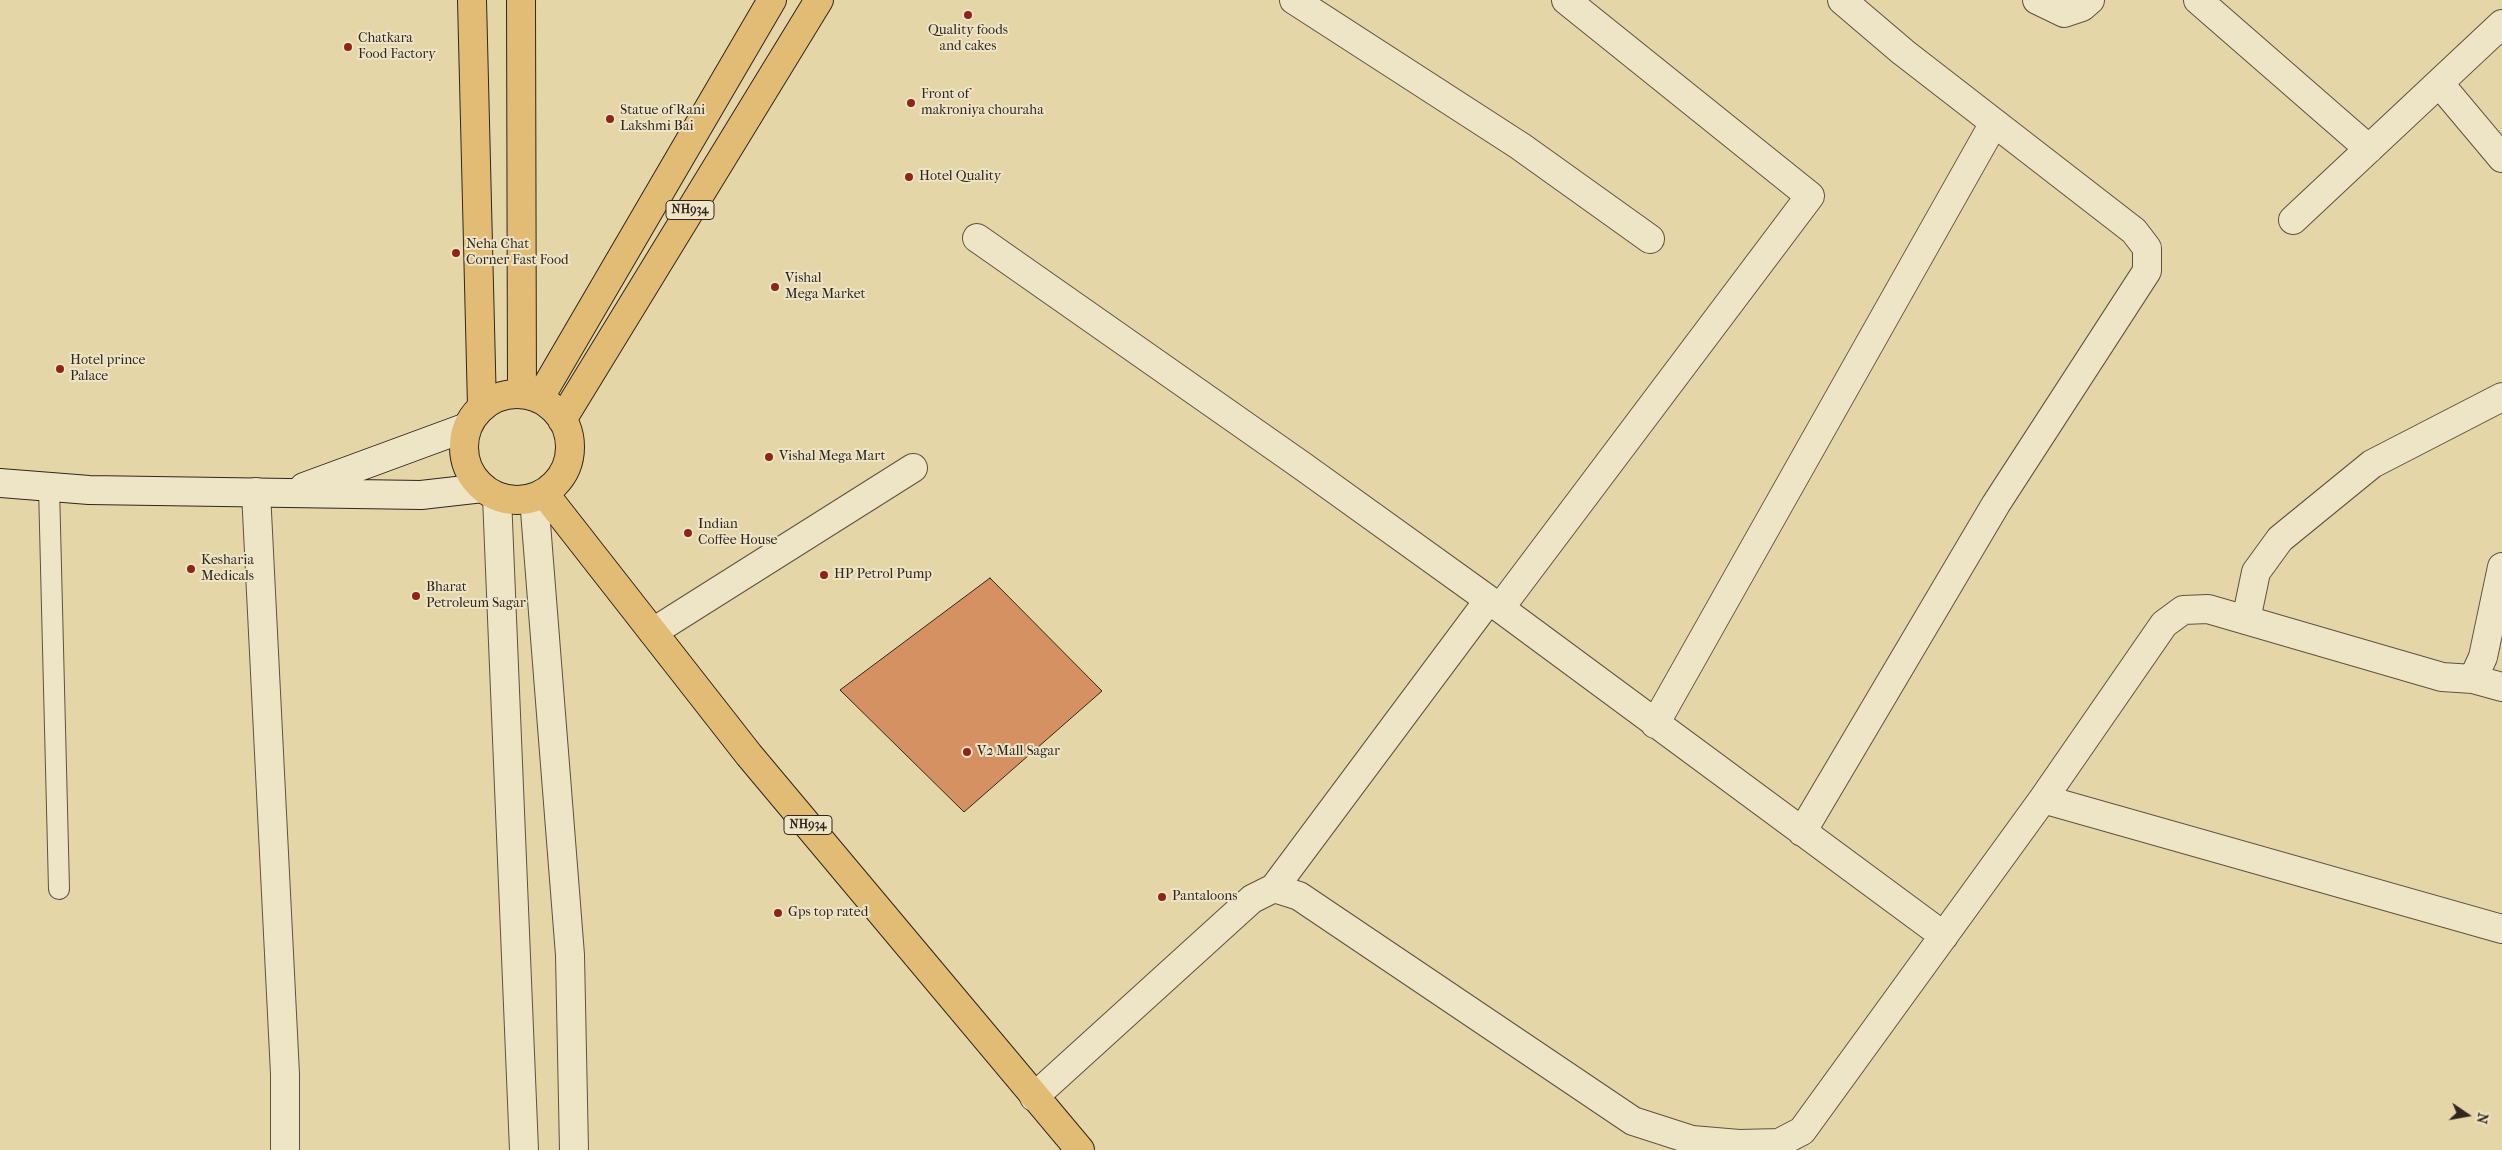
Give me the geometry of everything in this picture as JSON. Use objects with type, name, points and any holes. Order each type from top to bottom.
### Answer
[{"type":"main road","points":[[472,0],[475,417],[464,449],[469,471],[490,492],[515,501],[539,495],[557,482],[566,467],[570,451],[569,435],[562,420],[552,407],[530,396],[501,396],[475,417]]},
{"type":"main road","points":[[521,0],[530,396]]},
{"type":"main road","name":"NH934","points":[[530,396],[772,0]]},
{"type":"main road","name":"NH934","points":[[562,420],[818,0]]},
{"type":"main road","name":"NH934","points":[[539,495],[652,632],[749,755],[1080,1150]]},
{"type":"street","points":[[1294,0],[1520,146],[1650,239]]},
{"type":"street","points":[[1034,1097],[1252,899],[1274,888],[1810,196],[1566,0]]},
{"type":"street","points":[[1802,832],[1996,504],[2147,271],[2147,248],[2134,231],[1903,52],[1842,0]]},
{"type":"street","points":[[2037,0],[2064,13],[2082,7],[2090,0]]},
{"type":"street","points":[[2198,0],[2369,149]]},
{"type":"street","points":[[2293,220],[2502,24]]},
{"type":"street","points":[[2440,82],[2502,158]]},
{"type":"street","points":[[1655,724],[1994,123]]},
{"type":"street","points":[[977,238],[1301,465],[1494,604],[1944,936]]},
{"type":"street","points":[[2246,620],[2256,572],[2280,539],[2372,464],[2502,397]]},
{"type":"street","points":[[288,493],[475,417]]},
{"type":"street","points":[[652,632],[913,468]]},
{"type":"street","points":[[0,483],[89,490],[421,495],[490,492],[524,1150]]},
{"type":"street","points":[[256,492],[285,1074],[285,1150]]},
{"type":"street","points":[[539,495],[570,955],[574,1150]]},
{"type":"street","points":[[2473,679],[2483,657],[2502,567]]},
{"type":"street","points":[[1274,888],[1299,896],[1634,1121],[1692,1140],[1739,1144],[1779,1143],[1802,1131],[2043,799],[2164,624],[2183,610],[2208,609],[2442,677],[2473,679],[2502,687]]},
{"type":"street","points":[[2043,799],[2502,929]]},
{"type":"lane","points":[[49,487],[59,889]]},
{"type":"building","name":"V2 Mall Sagar","points":[[990,578],[1102,691],[964,812],[840,690]]},
{"type":"place","name":"Quality foods and cakes","points":[[968,15]]},
{"type":"place","name":"Chatkara Food Factory","points":[[348,47]]},
{"type":"place","name":"Front of makroniya chouraha","points":[[911,103]]},
{"type":"place","name":"Statue of Rani Lakshmi Bai","points":[[610,119]]},
{"type":"place","name":"Hotel Quality","points":[[909,177]]},
{"type":"place","name":"Neha Chat Corner Fast Food","points":[[456,253]]},
{"type":"place","name":"Vishal Mega Market","points":[[775,287]]},
{"type":"place","name":"Hotel prince Palace","points":[[60,369]]},
{"type":"place","name":"Vishal Mega Mart","points":[[769,457]]},
{"type":"place","name":"Indian Coffee House","points":[[688,533]]},
{"type":"place","name":"Kesharia Medicals","points":[[191,569]]},
{"type":"place","name":"HP Petrol Pump","points":[[824,575]]},
{"type":"place","name":"Bharat Petroleum Sagar","points":[[416,596]]},
{"type":"place","name":"V2 Mall Sagar","points":[[967,752]]},
{"type":"place","name":"Pantaloons","points":[[1162,897]]},
{"type":"place","name":"Gps top rated","points":[[778,913]]}]
